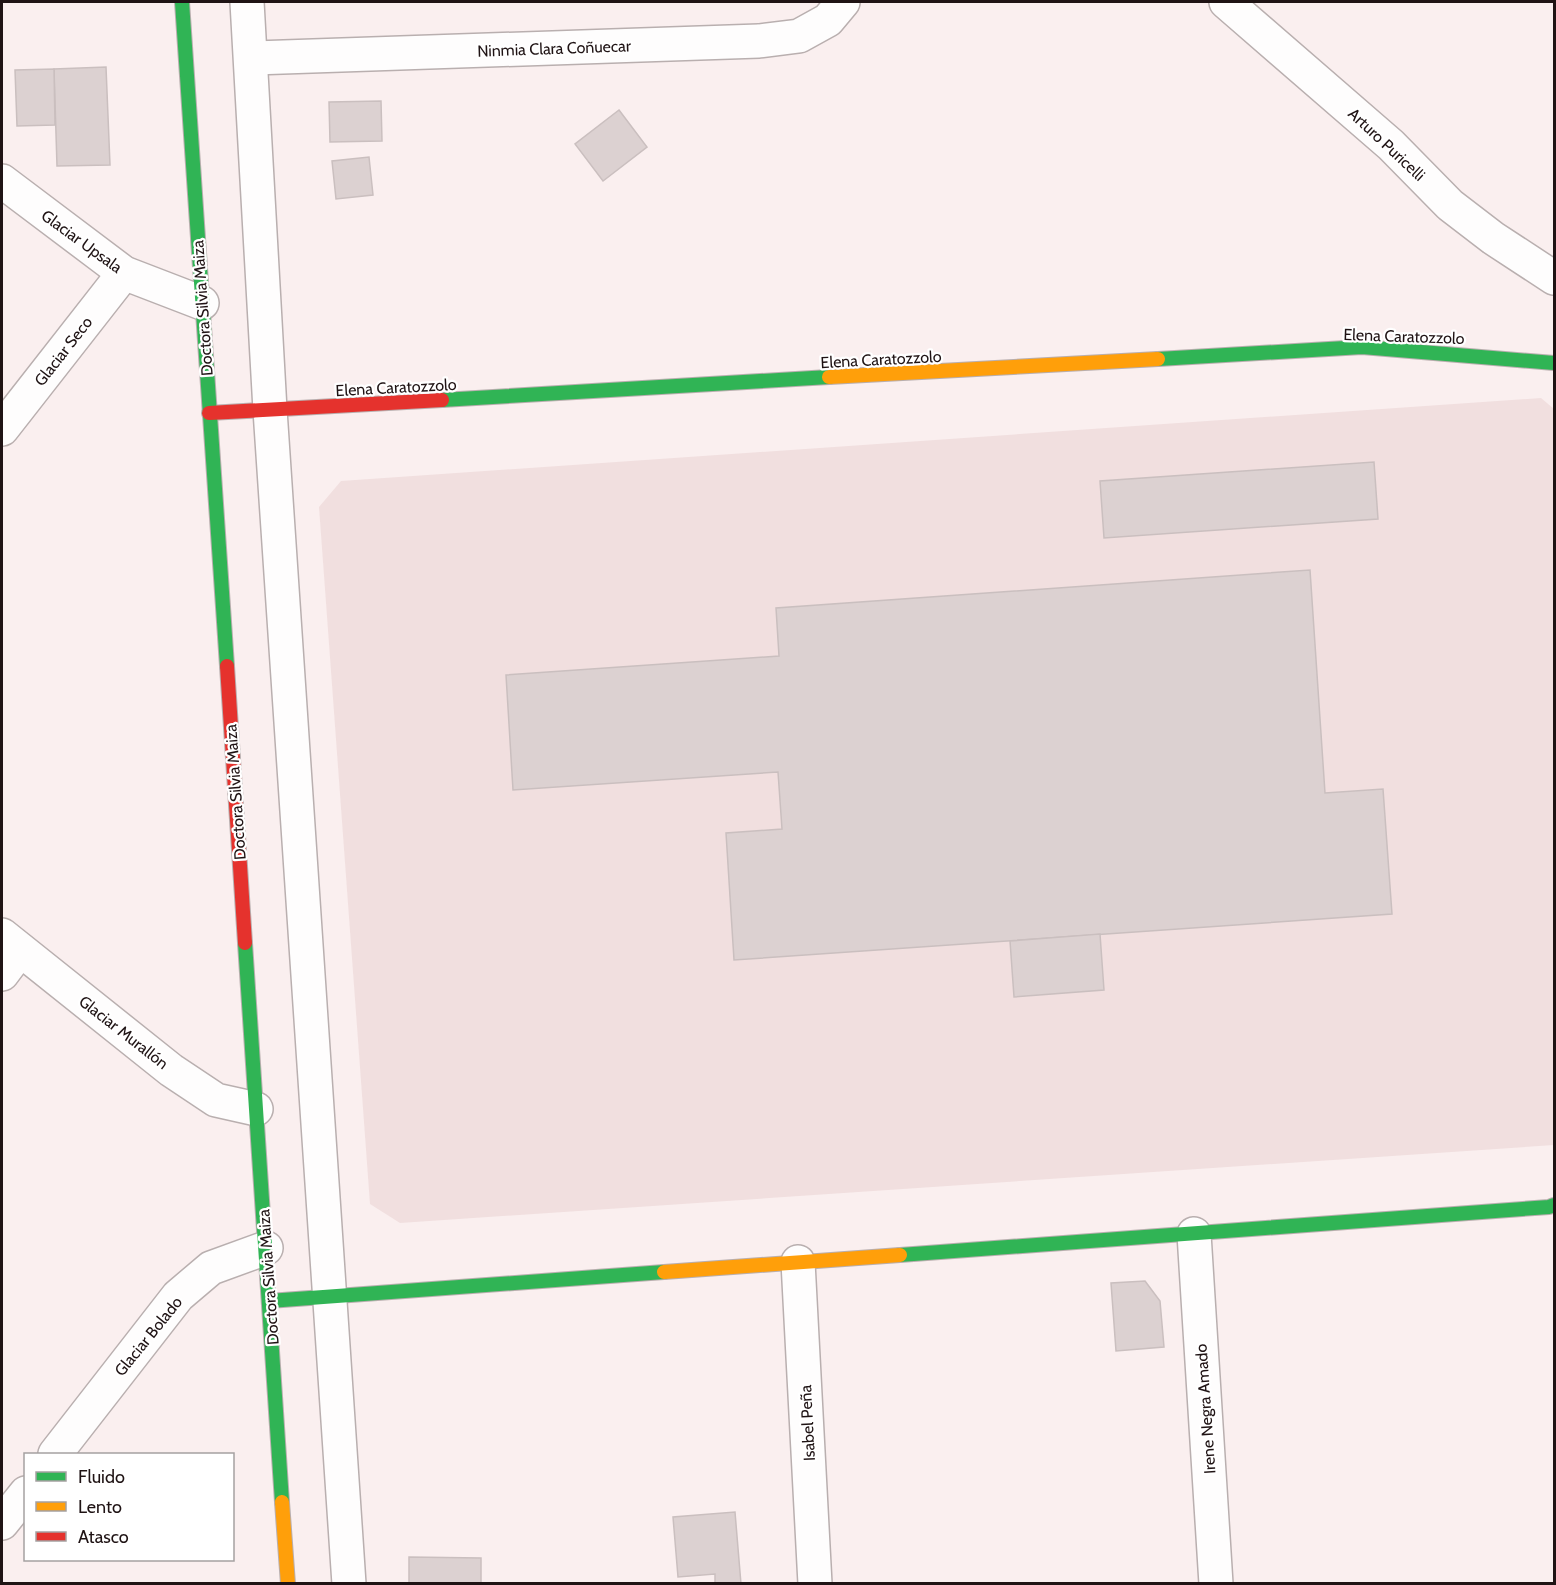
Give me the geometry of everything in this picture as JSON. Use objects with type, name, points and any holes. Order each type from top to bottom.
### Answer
[{"type":"street","name":"Doctora Silvia Maiza","points":[[182,2],[288,1584]]},
{"type":"street","points":[[247,2],[270,410],[349,1584]]},
{"type":"street","name":"Ninmia Clara Coñuecar","points":[[251,57],[759,41],[799,36],[828,20],[843,2]]},
{"type":"street","name":"Arturo Puricelli","points":[[1226,2],[1391,145],[1450,205],[1493,238],[1554,278]]},
{"type":"street","name":"Glaciar Upsala","points":[[2,181],[124,273],[202,303]]},
{"type":"street","name":"Glaciar Seco","points":[[2,429],[124,273]]},
{"type":"street","name":"Elena Caratozzolo","points":[[209,413],[1362,347],[1554,363]]},
{"type":"street","name":"Glaciar Murallón","points":[[8,953],[216,1100],[256,1109]]},
{"type":"street","points":[[269,1301],[1553,1207]]},
{"type":"street","name":"Irene Negra Amado","points":[[1194,1234],[1216,1584]]},
{"type":"street","name":"Glaciar Bolado","points":[[57,1453],[178,1296],[211,1268],[266,1248]]},
{"type":"street","name":"Isabel Peña","points":[[798,1262],[815,1584]]},
{"type":"street","points":[[2,1523],[24,1496]]},
{"type":"shaded area","points":[[1541,398],[1554,409],[1554,1145],[400,1223],[370,1204],[319,507],[341,481]]},
{"type":"building","points":[[106,67],[110,165],[57,166],[54,69]]},
{"type":"building","points":[[54,69],[55,125],[17,126],[15,70]]},
{"type":"building","points":[[381,101],[382,141],[330,142],[329,102]]},
{"type":"building","points":[[619,110],[647,147],[603,181],[575,144]]},
{"type":"building","points":[[369,157],[373,195],[336,199],[332,161]]},
{"type":"building","points":[[1374,462],[1378,519],[1104,538],[1100,481]]},
{"type":"building","points":[[1310,570],[1325,793],[1383,789],[1392,914],[734,960],[726,833],[782,829],[778,772],[513,790],[506,675],[779,656],[776,608]]},
{"type":"building","points":[[1100,934],[1104,990],[1014,997],[1010,941]]},
{"type":"building","points":[[1145,1281],[1160,1301],[1164,1347],[1116,1351],[1111,1283]]},
{"type":"building","points":[[735,1512],[741,1584],[715,1584],[715,1574],[678,1577],[673,1517]]},
{"type":"building","points":[[409,1557],[481,1558],[481,1584],[409,1584]]},
{"type":"traffic: fast","points":[[182,2],[227,666]]},
{"type":"traffic: fast","points":[[1158,359],[1362,347],[1554,363]]},
{"type":"traffic: fast","points":[[442,400],[829,377]]},
{"type":"traffic: fast","points":[[245,943],[282,1502]]},
{"type":"traffic: fast","points":[[900,1255],[1554,1205]]},
{"type":"traffic: fast","points":[[269,1301],[664,1272]]},
{"type":"traffic: slow","points":[[829,377],[1158,359]]},
{"type":"traffic: slow","points":[[664,1272],[900,1255]]},
{"type":"traffic: slow","points":[[282,1502],[288,1584]]},
{"type":"traffic: jam","points":[[209,413],[442,400]]},
{"type":"traffic: jam","points":[[227,666],[245,943]]}]
